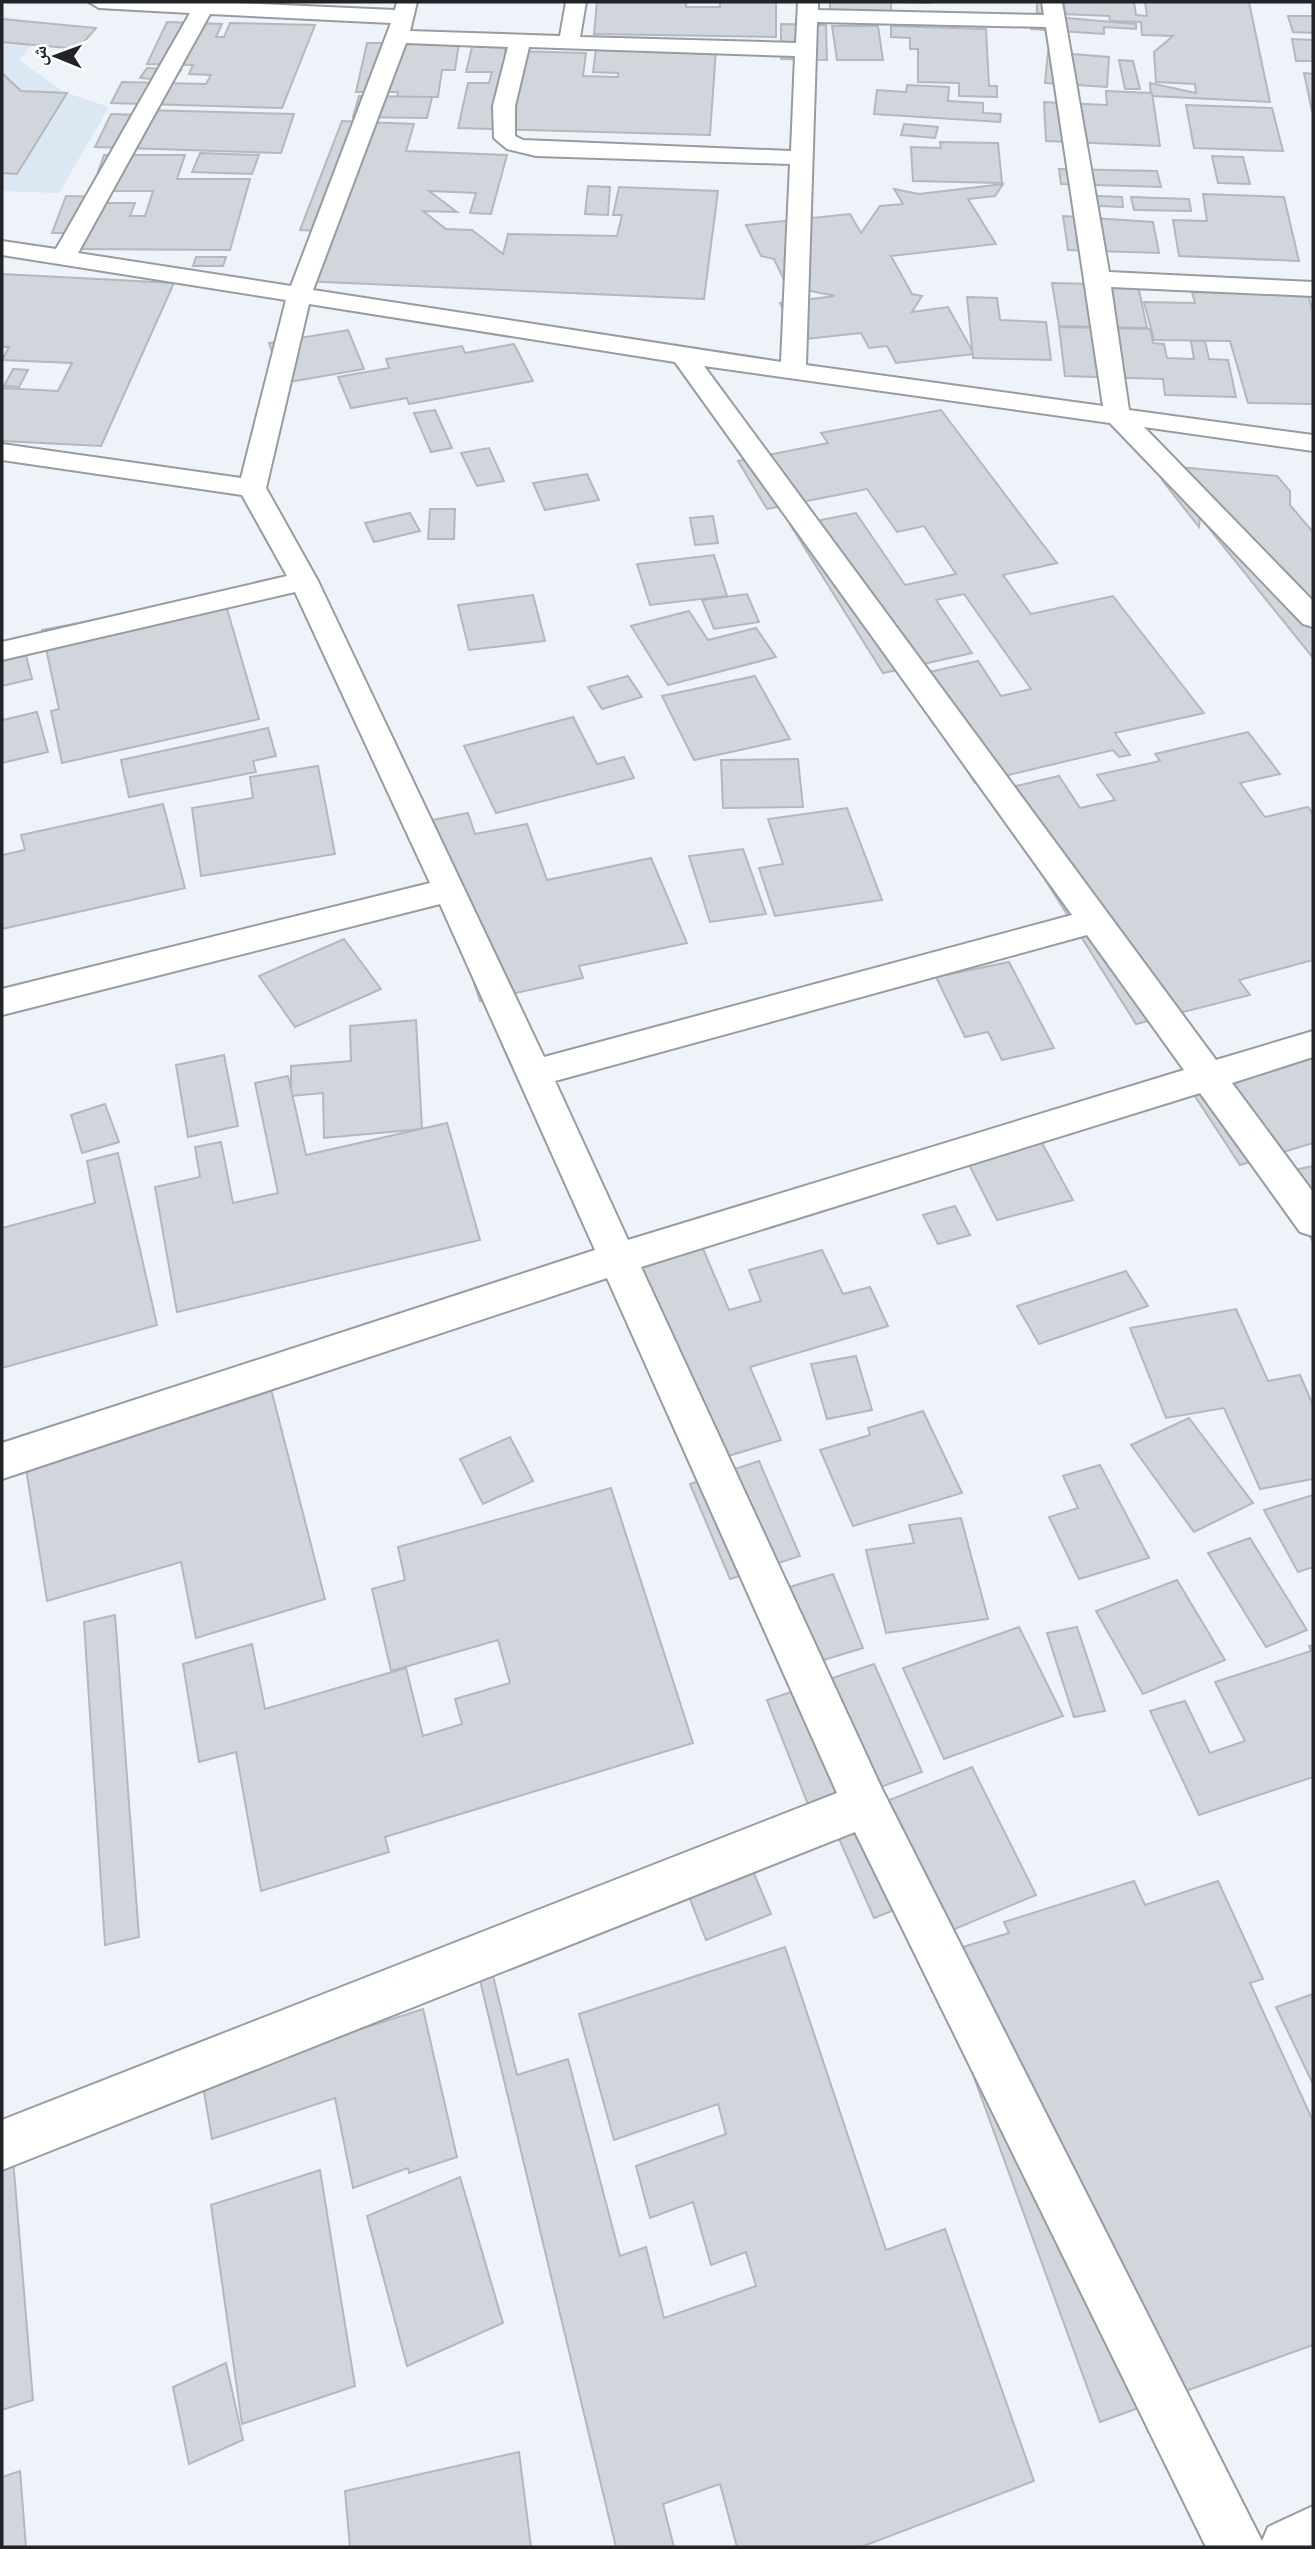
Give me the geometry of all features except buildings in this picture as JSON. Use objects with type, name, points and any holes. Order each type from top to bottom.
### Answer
[{"type":"street","points":[[99,2],[402,19],[520,41],[804,50]]},
{"type":"street","points":[[569,42],[576,2]]},
{"type":"street","points":[[63,258],[203,7]]},
{"type":"street","points":[[793,371],[807,9],[1053,11],[1098,279],[1116,415],[1313,618]]},
{"type":"street","points":[[402,19],[299,296],[252,488],[304,581],[450,890],[620,1258],[866,1805],[1236,2547]]},
{"type":"street","points":[[520,41],[502,119],[505,138],[510,142],[536,149],[800,158]]},
{"type":"street","points":[[2,248],[683,356],[1313,443]]},
{"type":"street","points":[[1098,279],[1313,289]]},
{"type":"street","points":[[683,356],[1313,1221]]},
{"type":"street","points":[[2,452],[252,488]]},
{"type":"street","points":[[2,651],[304,581]]},
{"type":"street","points":[[2,1002],[450,890]]},
{"type":"street","points":[[534,1073],[1095,921]]},
{"type":"street","points":[[2,1461],[620,1258],[1313,1044]]},
{"type":"street","points":[[2,2145],[866,1805]]},
{"type":"street","points":[[1288,2547],[1313,2534]]},
{"type":"shaded area","points":[[2,16],[8,17],[38,37],[19,60],[64,92],[109,107],[59,193],[2,191]]}]
